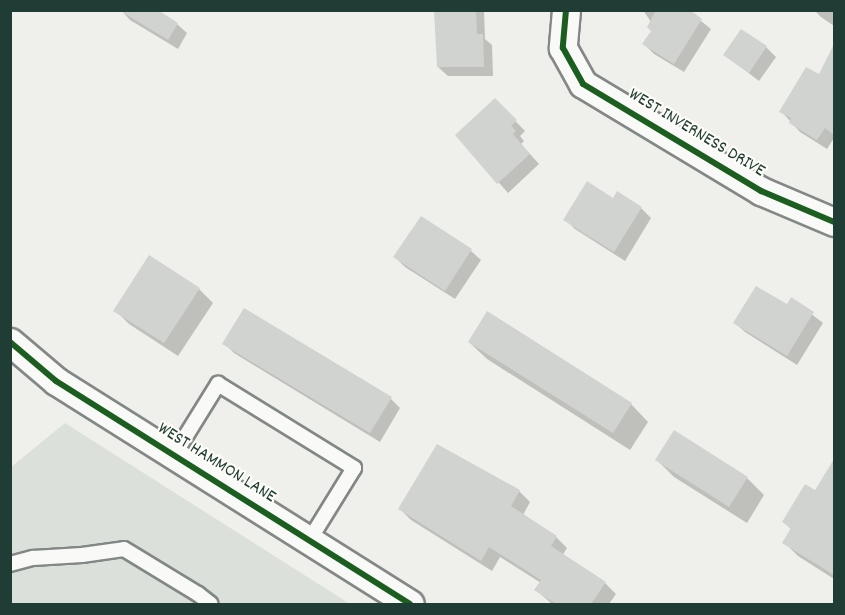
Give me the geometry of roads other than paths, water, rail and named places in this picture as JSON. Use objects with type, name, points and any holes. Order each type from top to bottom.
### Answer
[{"type":"street","name":"WEST INVERNESS DRIVE","points":[[566,10],[563,48],[583,84],[761,191],[834,222]]},
{"type":"street","name":"WEST HAMMON LANE","points":[[10,342],[56,381],[410,604]]},
{"type":"lane","points":[[174,455],[218,384],[354,468],[309,541]]},
{"type":"lane","points":[[10,564],[33,558],[82,555],[124,549],[211,604]]}]
